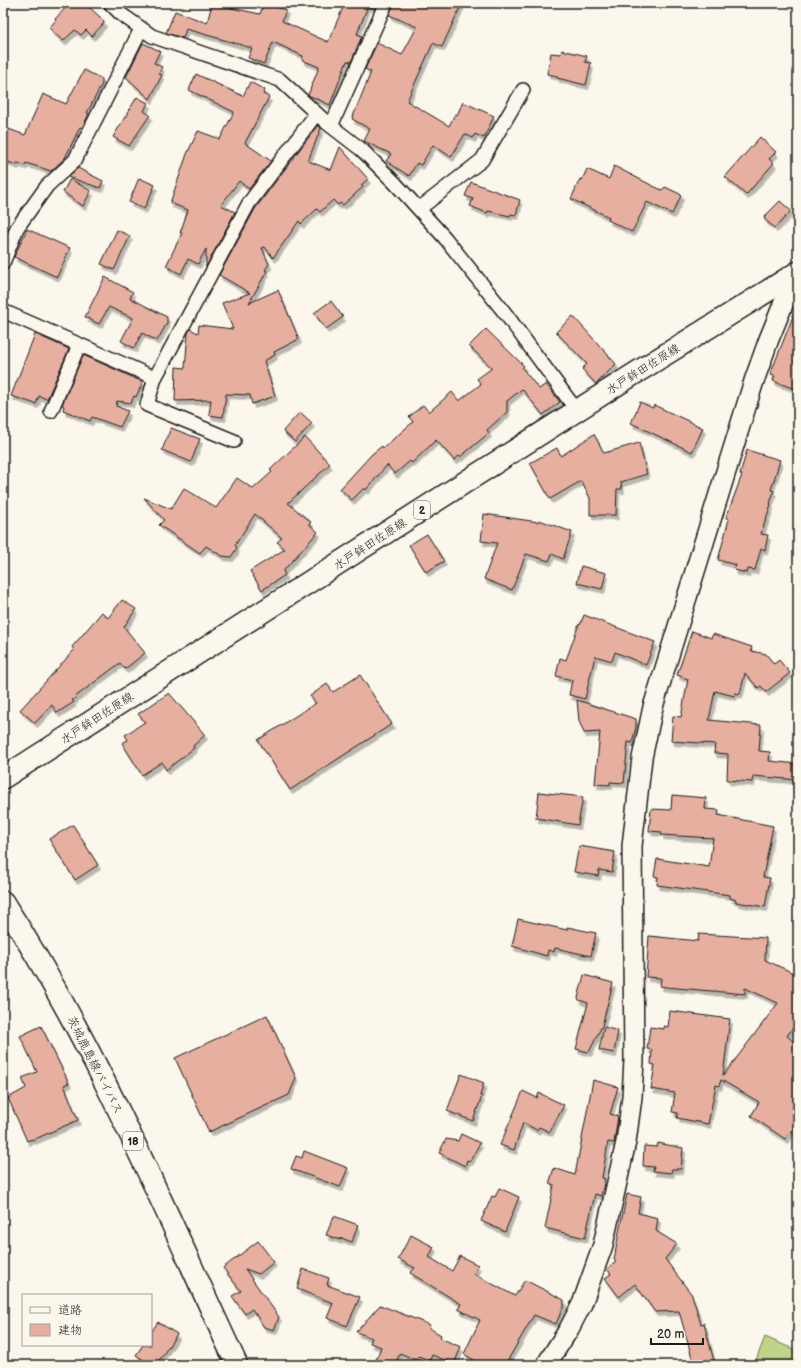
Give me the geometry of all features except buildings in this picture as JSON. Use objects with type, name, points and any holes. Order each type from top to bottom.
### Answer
[{"type":"main road","name":"水戸鉾田佐原線","points":[[3,778],[577,411],[797,273]]},
{"type":"main road","name":"茨城鹿島線バイパス","points":[[3,902],[38,956],[115,1102],[238,1365]]},
{"type":"street","points":[[110,3],[141,29],[152,36],[280,80],[330,126],[362,150],[395,183],[445,238],[505,313],[577,411]]},
{"type":"street","points":[[330,126],[386,3]]},
{"type":"street","points":[[3,263],[17,228],[47,186],[76,160],[141,29]]},
{"type":"street","points":[[419,210],[482,160],[523,90]]},
{"type":"street","points":[[234,441],[147,406],[155,378],[249,203],[316,114]]},
{"type":"street","points":[[546,1365],[569,1329],[587,1289],[603,1245],[626,1142],[632,1097],[634,1060],[632,846],[642,758],[653,707],[768,338],[797,273]]},
{"type":"street","points":[[3,311],[155,378]]},
{"type":"street","points":[[50,411],[79,345]]},
{"type":"green space","points":[[765,1337],[798,1351],[798,1365],[754,1365]]}]
